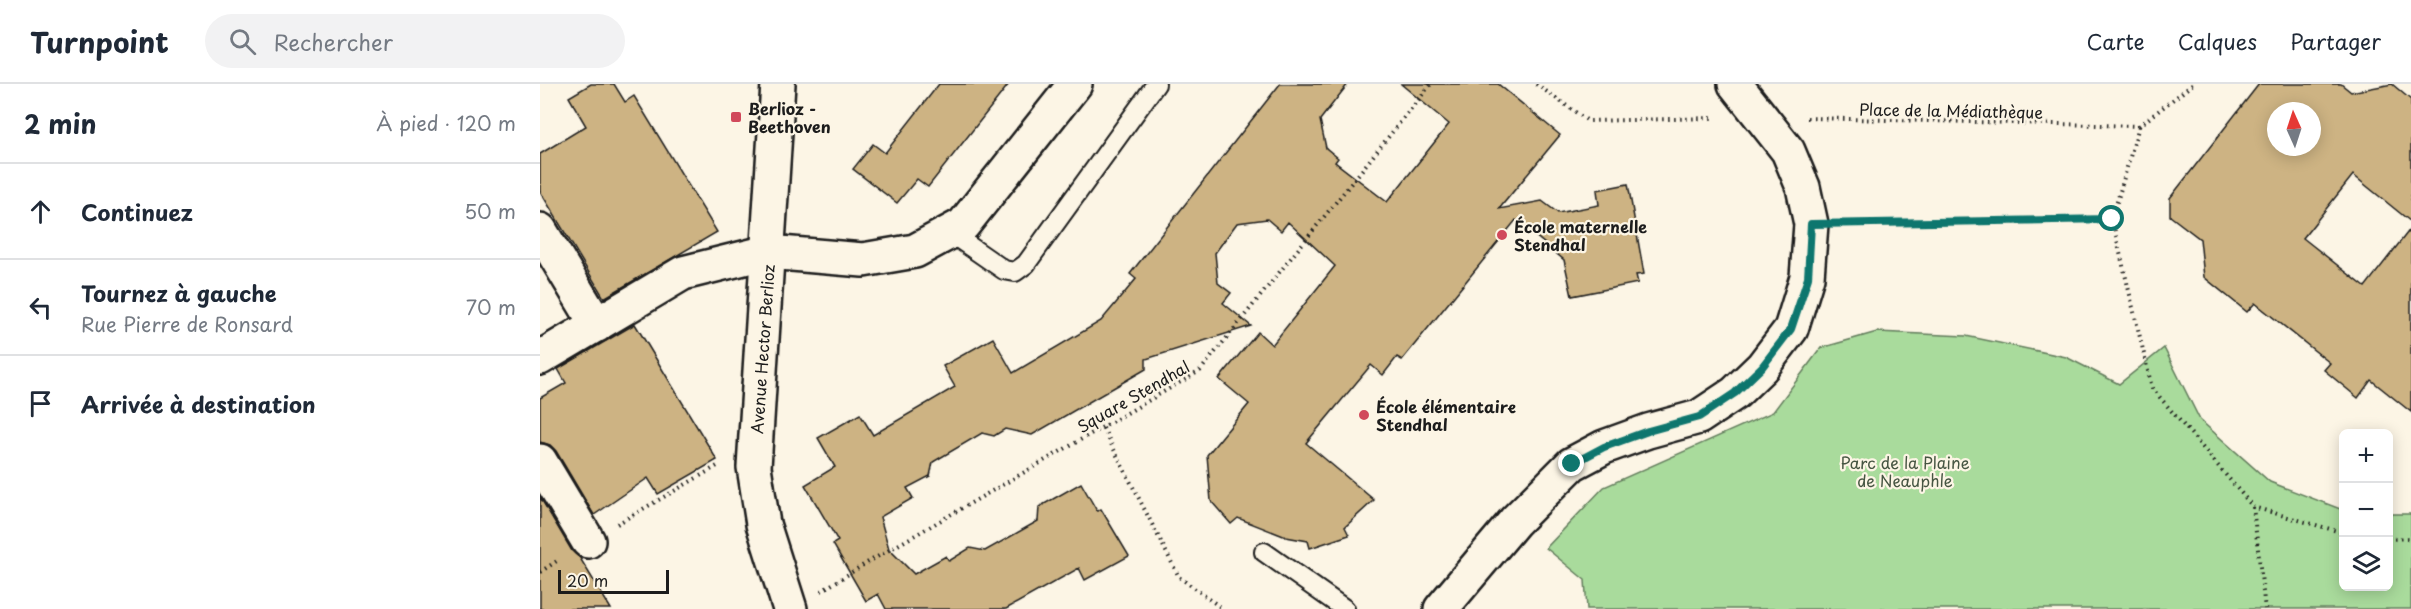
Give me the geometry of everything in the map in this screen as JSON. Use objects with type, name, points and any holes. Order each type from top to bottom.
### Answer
[{"type":"street","name":"Avenue Hector Berlioz","points":[[778,84],[754,467],[763,524],[790,609]]},
{"type":"street","points":[[1441,609],[1515,521],[1572,464],[1604,447],[1648,431],[1699,417],[1735,393],[1762,367],[1791,329],[1808,278],[1811,224],[1803,188],[1788,151],[1735,84]]},
{"type":"street","points":[[540,358],[683,273],[768,252],[863,260],[915,251],[963,225],[1068,87]]},
{"type":"street","points":[[540,231],[597,325]]},
{"type":"street","points":[[540,461],[588,541]]},
{"type":"lane","points":[[949,232],[1004,270],[1016,272],[1026,264],[1156,84]]},
{"type":"lane","points":[[1264,552],[1345,609]]},
{"type":"path","name":"Square Stendhal","points":[[819,592],[1200,371],[1431,84]]},
{"type":"path","name":"Place de la Médiathèque","points":[[1536,84],[1588,121],[1762,117],[2139,126]]},
{"type":"path","points":[[2193,84],[2139,126],[2112,219],[2152,388],[2253,507],[2339,532]]},
{"type":"path","points":[[1811,224],[2112,219]]},
{"type":"path","points":[[1103,428],[1179,577],[1223,609]]},
{"type":"path","points":[[540,572],[588,541],[718,465],[754,467]]},
{"type":"path","points":[[2253,507],[2265,609]]},
{"type":"path","points":[[2393,539],[2411,538]]},
{"type":"green space","name":"Parc de la Plaine de Neauphle","points":[[1877,332],[1966,336],[2066,357],[2119,384],[2164,348],[2200,420],[2270,482],[2339,508],[2339,591],[2393,591],[2393,514],[2411,514],[2411,609],[1587,609],[1585,580],[1546,548],[1604,487],[1773,412],[1821,348]]},
{"type":"building","points":[[591,84],[614,84],[625,102],[634,96],[717,232],[604,298],[540,191],[540,154],[586,126],[569,97]]},
{"type":"building","points":[[939,84],[1009,84],[928,187],[917,179],[897,203],[853,169],[873,144],[885,153]]},
{"type":"building","points":[[1280,84],[1348,84],[1320,120],[1326,148],[1338,158],[1335,162],[1387,202],[1449,124],[1401,84],[1498,84],[1560,135],[1499,209],[1542,201],[1558,213],[1599,205],[1597,190],[1628,184],[1644,274],[1636,275],[1638,283],[1572,296],[1564,260],[1516,220],[1402,360],[1397,357],[1383,375],[1371,365],[1306,443],[1374,500],[1345,527],[1349,535],[1310,548],[1308,541],[1286,537],[1238,518],[1231,524],[1211,501],[1207,455],[1249,404],[1219,379],[1258,332],[1272,345],[1335,266],[1288,222],[1281,231],[1267,219],[1237,223],[1215,253],[1218,283],[1231,293],[1223,303],[1251,326],[1146,359],[1146,369],[1032,435],[1005,429],[994,436],[982,433],[933,462],[930,476],[907,488],[913,498],[880,517],[889,549],[914,574],[946,556],[949,561],[970,548],[985,551],[1038,521],[1039,507],[1081,483],[1097,511],[1101,509],[1129,556],[1085,580],[1079,568],[1006,609],[886,609],[878,594],[866,601],[833,544],[838,541],[805,485],[835,467],[818,438],[860,414],[873,435],[955,387],[943,366],[993,338],[1013,373],[1101,321],[1136,279],[1130,274]]},
{"type":"building","points":[[2259,84],[2341,84],[2351,92],[2392,84],[2411,100],[2411,222],[2353,175],[2303,238],[2365,287],[2411,228],[2411,412],[2371,380],[2358,398],[2324,370],[2330,363],[2255,303],[2247,312],[2204,277],[2200,239],[2170,216],[2170,198]]},
{"type":"building","points":[[635,324],[717,460],[658,494],[648,478],[594,515],[556,451],[550,445],[540,442],[540,398],[566,383],[558,369]]},
{"type":"building","points":[[540,497],[572,551],[580,558],[611,609],[540,609]]},
{"type":"place","name":"Berlioz - Beethoven","points":[[736,117]]},
{"type":"place","name":"École maternelle Stendhal","points":[[1502,235]]},
{"type":"place","name":"École élémentaire Stendhal","points":[[1364,415]]},
{"type":"route","points":[[1572,464],[1604,447],[1648,431],[1699,417],[1735,393],[1762,367],[1791,329],[1808,278],[1811,224],[2112,219]]}]
